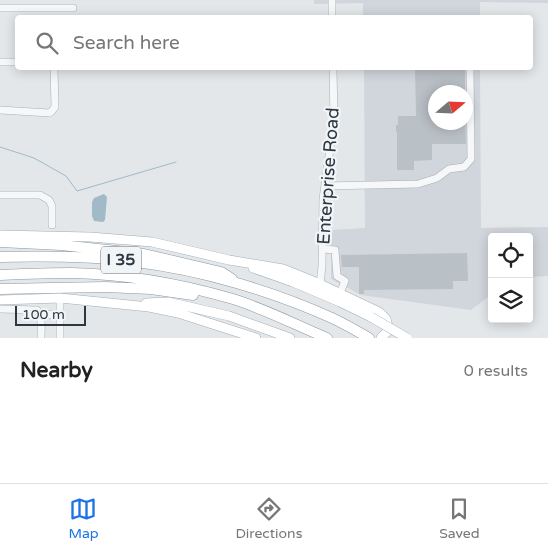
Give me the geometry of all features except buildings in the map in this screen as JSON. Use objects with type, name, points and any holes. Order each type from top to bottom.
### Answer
[{"type":"highway","points":[[0,242],[61,245],[144,254],[221,272],[240,284]]},
{"type":"highway","name":"I 35","points":[[0,257],[83,257],[173,268],[240,284],[272,294],[333,319],[369,338]]},
{"type":"highway","name":"I 35","points":[[0,275],[73,273],[156,281],[208,292],[234,300],[327,338]]},
{"type":"highway","points":[[0,289],[105,287],[151,289],[190,295],[208,292]]},
{"type":"main road","points":[[0,235],[90,237],[152,242],[229,260],[283,269],[379,312],[386,319],[389,330],[381,338]]},
{"type":"main road","points":[[229,260],[293,282],[340,302],[407,338]]},
{"type":"main road","points":[[0,300],[60,298],[148,307],[178,313],[256,338]]},
{"type":"main road","points":[[108,303],[168,302],[229,316],[290,338]]},
{"type":"street","points":[[332,0],[332,15]]},
{"type":"street","points":[[0,8],[41,4],[73,8]]},
{"type":"street","points":[[0,62],[15,62]]},
{"type":"street","points":[[0,110],[51,112],[55,107],[54,70]]},
{"type":"street","name":"Enterprise Road","points":[[320,284],[323,248],[323,199],[334,120],[333,70]]},
{"type":"street","points":[[325,186],[418,184],[437,178],[449,169],[464,167],[471,160],[470,70]]},
{"type":"street","points":[[0,195],[40,195],[49,200],[52,206],[52,225]]},
{"type":"street","points":[[323,248],[335,250],[337,276],[345,281],[340,293]]},
{"type":"street","points":[[60,298],[60,338]]},
{"type":"street","points":[[0,309],[37,310],[41,315],[41,338]]},
{"type":"street","points":[[41,315],[60,314]]},
{"type":"shaded area","points":[[314,0],[548,0],[548,3],[480,2],[480,15],[363,15],[363,3],[314,4]]},
{"type":"shaded area","points":[[364,70],[480,70],[481,228],[548,227],[548,276],[533,277],[533,233],[488,233],[488,297],[471,310],[361,295],[331,279],[331,230],[365,228]]},
{"type":"water","points":[[104,194],[107,197],[105,220],[103,222],[94,221],[92,202],[94,198]]},
{"type":"waterway","points":[[0,147],[34,158],[66,176],[77,191],[176,162]]}]
